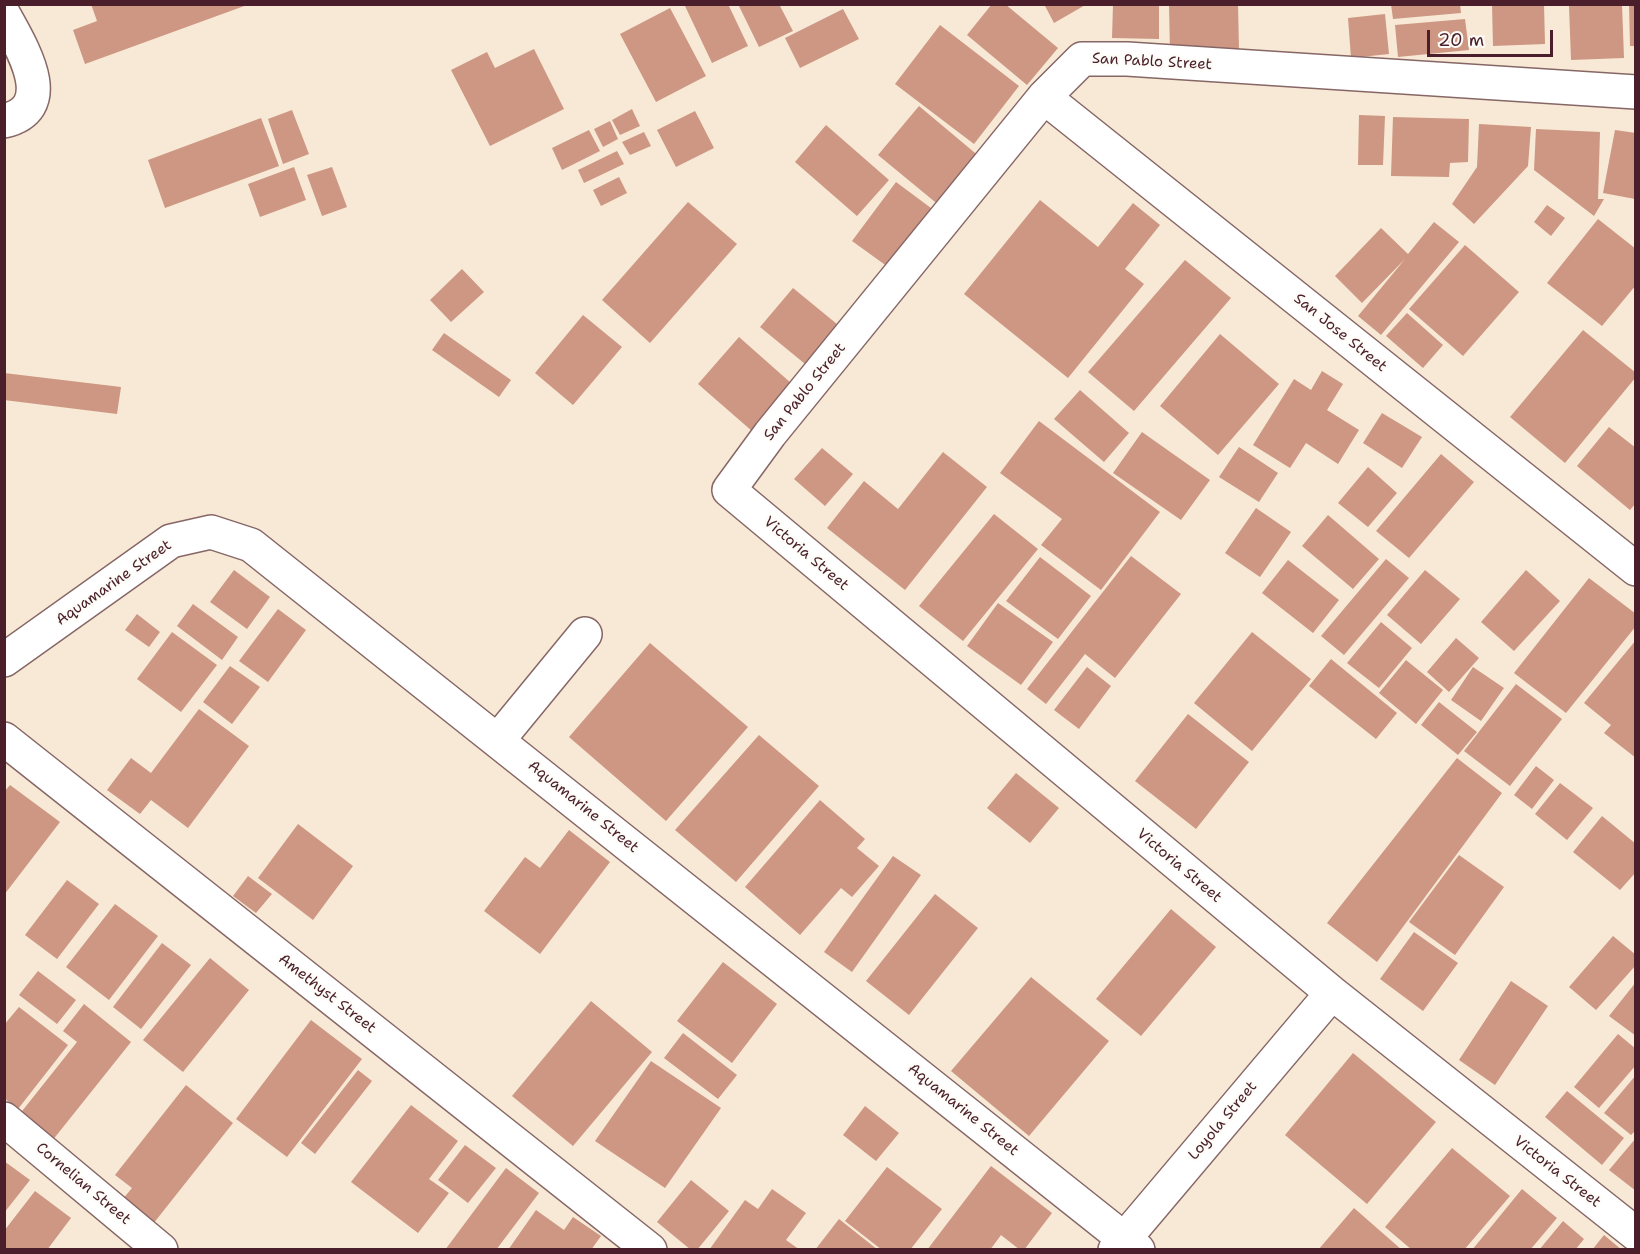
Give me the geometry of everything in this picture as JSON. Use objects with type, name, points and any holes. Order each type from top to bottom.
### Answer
[{"type":"street","points":[[4,15],[27,62],[34,83],[34,97],[26,110],[14,119],[4,121]]},
{"type":"street","name":"San Pablo Street","points":[[729,490],[770,434],[1044,97],[1082,59],[1127,59],[1635,92]]},
{"type":"street","name":"San Jose Street","points":[[1044,97],[1635,569]]},
{"type":"street","name":"Victoria Street","points":[[729,490],[1332,993],[1635,1234]]},
{"type":"street","name":"Aquamarine Street","points":[[4,660],[171,541],[211,532],[251,545],[498,740],[1126,1246]]},
{"type":"street","points":[[498,740],[585,634]]},
{"type":"street","name":"Amethyst Street","points":[[4,739],[650,1250]]},
{"type":"street","name":"Loyola Street","points":[[1126,1246],[1332,993]]},
{"type":"street","name":"Cornelian Street","points":[[4,1119],[161,1250]]},
{"type":"building","points":[[91,4],[247,5],[85,64],[73,30],[97,21]]},
{"type":"building","points":[[688,4],[728,4],[748,46],[712,63],[685,6]]},
{"type":"building","points":[[738,4],[779,4],[793,31],[759,47]]},
{"type":"building","points":[[992,4],[1005,4],[1058,48],[1027,85],[967,35]]},
{"type":"building","points":[[1044,4],[1087,4],[1054,23]]},
{"type":"building","points":[[1113,4],[1159,4],[1159,39],[1112,38]]},
{"type":"building","points":[[1169,4],[1238,4],[1239,51],[1170,52]]},
{"type":"building","points":[[1391,4],[1460,4],[1461,13],[1393,19]]},
{"type":"building","points":[[1492,4],[1544,4],[1545,44],[1493,46]]},
{"type":"building","points":[[1622,4],[1624,58],[1571,60],[1569,6]]},
{"type":"building","points":[[1629,4],[1636,4],[1636,46],[1630,46]]},
{"type":"building","points":[[670,8],[706,76],[656,102],[620,34]]},
{"type":"building","points":[[843,9],[859,39],[800,68],[785,38]]},
{"type":"building","points":[[1385,14],[1389,54],[1351,58],[1348,18]]},
{"type":"building","points":[[1465,19],[1469,50],[1398,57],[1395,25]]},
{"type":"building","points":[[940,25],[1019,86],[974,144],[895,84]]},
{"type":"building","points":[[534,49],[564,109],[490,146],[451,70],[487,52],[495,68]]},
{"type":"building","points":[[919,106],[987,163],[946,211],[878,155]]},
{"type":"building","points":[[632,109],[640,126],[620,135],[612,120]]},
{"type":"building","points":[[292,110],[309,154],[283,164],[268,119]]},
{"type":"building","points":[[695,111],[714,148],[676,167],[657,130]]},
{"type":"building","points":[[1359,115],[1385,116],[1383,165],[1358,165]]},
{"type":"building","points":[[1393,117],[1469,119],[1468,162],[1450,163],[1449,177],[1391,176]]},
{"type":"building","points":[[261,118],[279,166],[165,208],[148,160]]},
{"type":"building","points":[[610,121],[618,139],[603,147],[594,129]]},
{"type":"building","points":[[1479,124],[1531,127],[1528,166],[1474,224],[1452,204],[1477,167]]},
{"type":"building","points":[[826,125],[889,180],[857,216],[795,162]]},
{"type":"building","points":[[1536,129],[1600,132],[1598,199],[1604,199],[1594,216],[1534,170]]},
{"type":"building","points":[[589,130],[600,151],[562,170],[552,148]]},
{"type":"building","points":[[1615,130],[1636,133],[1635,199],[1603,193]]},
{"type":"building","points":[[644,132],[651,146],[630,155],[622,142]]},
{"type":"building","points":[[617,151],[624,164],[584,183],[578,170]]},
{"type":"building","points":[[294,167],[306,200],[260,217],[248,184]]},
{"type":"building","points":[[332,167],[347,207],[322,216],[307,175]]},
{"type":"building","points":[[619,177],[627,193],[601,206],[593,190]]},
{"type":"building","points":[[896,182],[939,214],[895,272],[852,241]]},
{"type":"building","points":[[1040,200],[1098,247],[1133,203],[1160,225],[1125,269],[1144,284],[1068,378],[964,294]]},
{"type":"building","points":[[688,202],[737,244],[650,343],[602,300]]},
{"type":"building","points":[[1547,205],[1565,218],[1551,236],[1534,222]]},
{"type":"building","points":[[1598,219],[1636,249],[1636,285],[1602,326],[1547,283]]},
{"type":"building","points":[[1434,222],[1459,242],[1381,335],[1358,316],[1405,259],[1362,303],[1335,276],[1381,228],[1408,254]]},
{"type":"building","points":[[1465,245],[1519,292],[1463,356],[1409,309]]},
{"type":"building","points":[[1185,260],[1231,298],[1134,411],[1088,372]]},
{"type":"building","points":[[462,269],[484,292],[451,322],[430,300]]},
{"type":"building","points":[[793,288],[843,329],[810,368],[760,327]]},
{"type":"building","points":[[1407,313],[1443,345],[1423,368],[1386,336]]},
{"type":"building","points":[[583,315],[622,347],[573,405],[535,373]]},
{"type":"building","points":[[1583,330],[1636,373],[1636,377],[1565,463],[1510,417]]},
{"type":"building","points":[[444,333],[511,380],[499,397],[432,350]]},
{"type":"building","points":[[1220,334],[1279,384],[1218,455],[1160,406]]},
{"type":"building","points":[[739,337],[800,391],[760,438],[698,384]]},
{"type":"building","points":[[1322,371],[1343,384],[1327,410],[1359,430],[1338,464],[1306,443],[1290,468],[1253,445],[1294,379],[1311,390]]},
{"type":"building","points":[[4,373],[121,387],[117,414],[4,400]]},
{"type":"building","points":[[1080,390],[1129,433],[1104,462],[1054,419]]},
{"type":"building","points":[[1382,413],[1422,437],[1402,468],[1363,443]]},
{"type":"building","points":[[1039,421],[1160,512],[1101,590],[1041,545],[1062,519],[1000,473]]},
{"type":"building","points":[[1609,427],[1636,448],[1636,503],[1630,510],[1577,466]]},
{"type":"building","points":[[1142,432],[1210,480],[1181,520],[1113,473]]},
{"type":"building","points":[[1239,447],[1278,473],[1259,502],[1219,477]]},
{"type":"building","points":[[822,448],[853,474],[825,506],[794,479]]},
{"type":"building","points":[[943,452],[987,487],[905,590],[827,528],[864,481],[898,509]]},
{"type":"building","points":[[1441,454],[1474,482],[1409,558],[1376,531]]},
{"type":"building","points":[[1368,467],[1397,493],[1368,527],[1338,503]]},
{"type":"building","points":[[1256,508],[1291,532],[1260,577],[1225,553]]},
{"type":"building","points":[[994,514],[1038,549],[963,641],[919,606]]},
{"type":"building","points":[[1328,515],[1379,559],[1353,589],[1302,546]]},
{"type":"building","points":[[1131,556],[1181,594],[1115,678],[1085,654],[1046,704],[1027,689]]},
{"type":"building","points":[[1040,557],[1091,596],[1058,639],[1006,601]]},
{"type":"building","points":[[1386,559],[1409,578],[1344,655],[1321,636]]},
{"type":"building","points":[[1288,560],[1339,600],[1313,633],[1262,593]]},
{"type":"building","points":[[234,570],[270,597],[247,629],[210,602]]},
{"type":"building","points":[[1425,570],[1460,599],[1421,644],[1387,615]]},
{"type":"building","points":[[1526,570],[1560,601],[1514,651],[1481,622]]},
{"type":"building","points":[[1589,578],[1636,614],[1636,626],[1566,713],[1514,673]]},
{"type":"building","points":[[998,603],[1053,642],[1021,685],[967,646]]},
{"type":"building","points":[[193,604],[238,637],[222,660],[177,626]]},
{"type":"building","points":[[278,609],[306,630],[268,682],[239,661]]},
{"type":"building","points":[[137,614],[160,632],[149,647],[125,630]]},
{"type":"building","points":[[1381,622],[1412,648],[1379,688],[1347,663]]},
{"type":"building","points":[[172,632],[217,665],[181,712],[137,679]]},
{"type":"building","points":[[1252,632],[1311,679],[1252,751],[1194,703]]},
{"type":"building","points":[[1456,638],[1479,658],[1449,692],[1427,672]]},
{"type":"building","points":[[1636,640],[1636,758],[1604,733],[1611,725],[1584,703]]},
{"type":"building","points":[[650,643],[748,727],[666,821],[569,737]]},
{"type":"building","points":[[1331,659],[1397,713],[1376,739],[1309,686]]},
{"type":"building","points":[[1406,660],[1443,690],[1416,724],[1379,693]]},
{"type":"building","points":[[230,666],[260,687],[232,724],[203,702]]},
{"type":"building","points":[[1087,667],[1111,686],[1079,729],[1054,710]]},
{"type":"building","points":[[1473,667],[1504,688],[1481,721],[1451,700]]},
{"type":"building","points":[[1516,684],[1562,719],[1510,786],[1464,751]]},
{"type":"building","points":[[1439,702],[1477,732],[1458,755],[1421,725]]},
{"type":"building","points":[[199,709],[249,746],[188,828],[151,800],[140,814],[107,790],[131,758],[151,773]]},
{"type":"building","points":[[1188,714],[1249,762],[1196,829],[1135,781]]},
{"type":"building","points":[[759,735],[819,786],[736,882],[675,830]]},
{"type":"building","points":[[1457,758],[1502,793],[1377,962],[1327,923]]},
{"type":"building","points":[[1536,766],[1554,780],[1532,809],[1514,795]]},
{"type":"building","points":[[1016,773],[1059,808],[1030,843],[987,808]]},
{"type":"building","points":[[1560,783],[1593,808],[1567,840],[1535,814]]},
{"type":"building","points":[[10,785],[60,822],[4,895],[4,792]]},
{"type":"building","points":[[820,800],[865,839],[857,848],[879,866],[852,897],[841,888],[800,935],[745,887]]},
{"type":"building","points":[[1602,816],[1636,844],[1636,872],[1620,890],[1573,852]]},
{"type":"building","points":[[298,824],[353,866],[313,920],[258,878]]},
{"type":"building","points":[[569,830],[610,862],[540,954],[484,911],[525,857],[540,868]]},
{"type":"building","points":[[1459,855],[1504,887],[1455,955],[1409,922]]},
{"type":"building","points":[[893,856],[921,875],[852,972],[824,952]]},
{"type":"building","points":[[248,876],[272,894],[256,913],[233,896]]},
{"type":"building","points":[[67,880],[99,904],[57,959],[25,935]]},
{"type":"building","points":[[935,894],[978,928],[909,1015],[866,981]]},
{"type":"building","points":[[115,904],[158,936],[109,1000],[66,967]]},
{"type":"building","points":[[1171,909],[1216,947],[1141,1036],[1096,999]]},
{"type":"building","points":[[1414,932],[1458,963],[1423,1011],[1380,979]]},
{"type":"building","points":[[1613,936],[1636,955],[1636,965],[1596,1010],[1569,987]]},
{"type":"building","points":[[162,943],[191,965],[141,1029],[113,1007]]},
{"type":"building","points":[[210,958],[249,990],[183,1072],[143,1040]]},
{"type":"building","points":[[723,962],[777,1004],[732,1063],[677,1021]]},
{"type":"building","points":[[38,971],[76,1000],[57,1024],[19,995]]},
{"type":"building","points":[[1031,977],[1109,1041],[1029,1136],[951,1071]]},
{"type":"building","points":[[1511,981],[1548,1006],[1495,1085],[1459,1060]]},
{"type":"building","points":[[1636,982],[1636,1036],[1609,1016]]},
{"type":"building","points":[[591,1001],[652,1052],[573,1146],[512,1096]]},
{"type":"building","points":[[84,1004],[131,1042],[48,1146],[15,1120],[77,1042],[63,1031]]},
{"type":"building","points":[[19,1007],[68,1045],[18,1109],[4,1098],[4,1025]]},
{"type":"building","points":[[311,1020],[362,1059],[287,1157],[236,1119]]},
{"type":"building","points":[[683,1033],[737,1075],[718,1099],[664,1058]]},
{"type":"building","points":[[1618,1034],[1636,1049],[1636,1065],[1599,1108],[1574,1087]]},
{"type":"building","points":[[1353,1053],[1436,1122],[1367,1204],[1285,1135]]},
{"type":"building","points":[[651,1061],[721,1108],[665,1188],[595,1141]]},
{"type":"building","points":[[358,1070],[372,1081],[315,1154],[301,1143]]},
{"type":"building","points":[[1636,1075],[1636,1130],[1631,1135],[1604,1113]]},
{"type":"building","points":[[186,1085],[233,1123],[153,1224],[122,1200],[132,1188],[115,1175]]},
{"type":"building","points":[[1567,1091],[1624,1138],[1602,1165],[1545,1117]]},
{"type":"building","points":[[411,1105],[458,1141],[429,1179],[449,1193],[418,1233],[351,1182]]},
{"type":"building","points":[[865,1106],[899,1133],[876,1161],[843,1135]]},
{"type":"building","points":[[1636,1138],[1636,1191],[1609,1170]]},
{"type":"building","points":[[465,1145],[496,1168],[468,1203],[438,1180]]},
{"type":"building","points":[[1452,1148],[1510,1196],[1464,1250],[1412,1250],[1385,1227]]},
{"type":"building","points":[[4,1161],[30,1180],[4,1213]]},
{"type":"building","points":[[991,1166],[1052,1213],[1024,1250],[1020,1250],[1001,1235],[990,1250],[927,1250]]},
{"type":"building","points":[[887,1167],[942,1209],[910,1250],[882,1250],[845,1221]]},
{"type":"building","points":[[506,1168],[539,1193],[496,1250],[445,1250]]},
{"type":"building","points":[[691,1180],[729,1211],[697,1250],[691,1250],[657,1222]]},
{"type":"building","points":[[772,1189],[806,1213],[786,1240],[800,1250],[709,1250],[745,1200],[758,1209]]},
{"type":"building","points":[[1522,1189],[1557,1218],[1530,1250],[1472,1250]]},
{"type":"building","points":[[35,1191],[71,1218],[47,1250],[4,1250],[4,1231]]},
{"type":"building","points":[[1354,1208],[1402,1250],[1318,1250]]},
{"type":"building","points":[[536,1210],[564,1230],[573,1217],[601,1236],[591,1250],[508,1250]]},
{"type":"building","points":[[839,1219],[878,1250],[815,1250]]},
{"type":"building","points":[[1563,1221],[1584,1239],[1575,1250],[1539,1250]]},
{"type":"building","points":[[1604,1235],[1622,1250],[1592,1250]]}]
